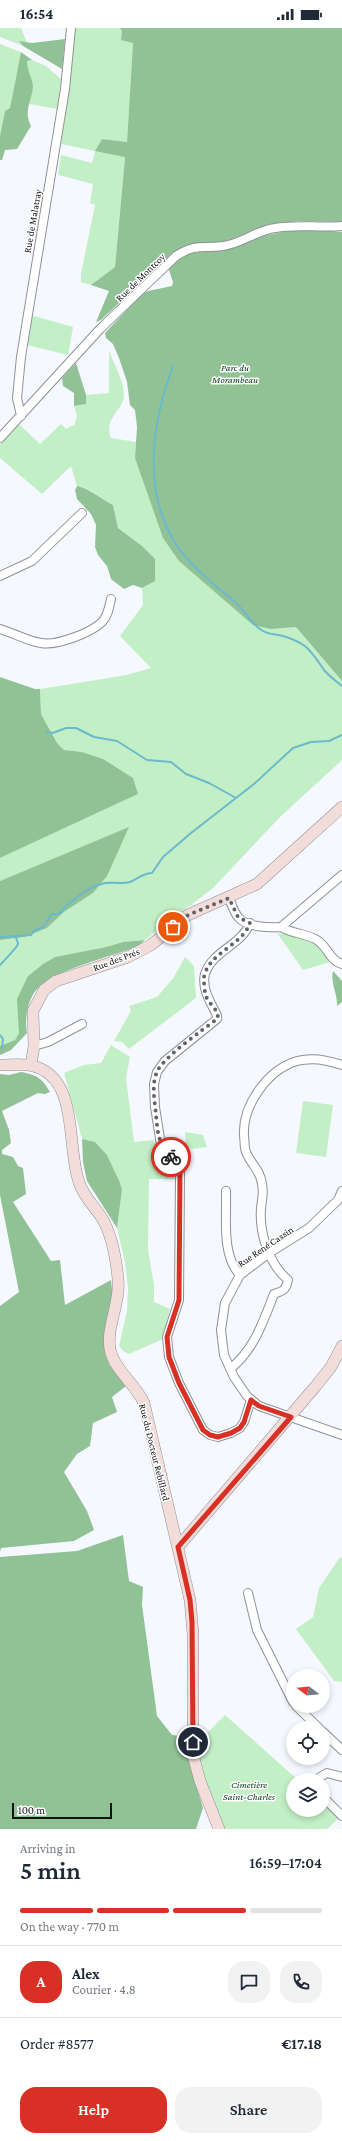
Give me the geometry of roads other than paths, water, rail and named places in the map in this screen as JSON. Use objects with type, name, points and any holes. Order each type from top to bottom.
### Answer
[{"type":"main road","name":"Rue des Prés","points":[[31,1065],[34,1046],[34,1011],[44,990],[56,981],[128,957],[151,945],[188,915],[229,898],[257,884],[342,807]]},
{"type":"main road","name":"Rue du Docteur Rebillard","points":[[0,1065],[31,1065],[47,1071],[58,1083],[64,1095],[79,1183],[109,1231],[118,1279],[118,1301],[110,1342],[111,1353],[116,1365],[139,1392],[144,1403],[178,1547],[190,1600],[192,1622],[194,1755],[200,1780],[219,1829]]},
{"type":"main road","points":[[178,1547],[291,1417],[331,1366],[342,1346]]},
{"type":"street","name":"Rue de Malatray","points":[[21,416],[17,398],[21,357],[65,89],[71,28]]},
{"type":"street","name":"Rue de Montcoy","points":[[0,438],[138,291],[176,256],[188,249],[200,246],[222,246],[273,228],[301,225],[342,226]]},
{"type":"street","points":[[0,576],[32,561],[82,513]]},
{"type":"street","points":[[0,629],[36,642],[51,644],[84,632],[102,622],[109,609],[111,599]]},
{"type":"street","points":[[229,898],[238,917],[250,923],[274,928],[281,927],[342,875]]},
{"type":"street","points":[[250,923],[246,931],[214,959],[207,968],[204,978],[206,995],[218,1013],[217,1019],[165,1060],[157,1072],[154,1084],[160,1145],[174,1161],[180,1173],[179,1300],[167,1337],[169,1357],[179,1383],[203,1430],[210,1435],[218,1437],[231,1433],[240,1428],[244,1422],[251,1400]]},
{"type":"street","points":[[281,927],[288,931],[318,940],[335,961],[342,964]]},
{"type":"street","points":[[34,1046],[48,1042],[82,1024]]},
{"type":"street","points":[[230,1369],[241,1361],[251,1346],[262,1326],[274,1294],[283,1291],[286,1288],[288,1280],[279,1272],[269,1253],[262,1228],[261,1208],[264,1192],[262,1176],[246,1152],[244,1134],[247,1115],[261,1086],[278,1072],[296,1062],[315,1059],[342,1065]]},
{"type":"street","points":[[226,1191],[228,1248],[233,1268],[240,1275]]},
{"type":"street","name":"Rue René Cassin","points":[[342,1191],[338,1200],[309,1228],[269,1253],[240,1275],[225,1303],[221,1330],[224,1355],[230,1369],[251,1400],[259,1406],[342,1435]]},
{"type":"street","points":[[248,1593],[257,1630],[286,1688]]},
{"type":"street","points":[[303,1713],[312,1721]]},
{"type":"street","points":[[330,1739],[342,1750]]},
{"type":"street","points":[[330,1774],[342,1777]]},
{"type":"street","points":[[330,1804],[342,1816]]},
{"type":"waterway","points":[[173,366],[160,408],[154,451],[154,473],[157,495],[162,516],[171,536],[191,563],[208,580],[238,605],[258,628],[270,634],[286,637],[305,646],[326,672],[342,686]]},
{"type":"waterway","points":[[47,732],[53,733],[66,728],[76,728],[94,737],[117,741],[147,760],[171,762],[186,774],[209,783],[236,798]]},
{"type":"waterway","points":[[0,937],[31,935],[35,930],[43,927],[52,914],[59,914],[68,904],[86,891],[105,883],[130,882],[143,875],[152,873],[163,857],[191,833],[254,784],[293,748],[311,742],[329,741],[342,735]]},
{"type":"waterway","points":[[0,965],[18,944],[16,937]]},
{"type":"waterway","points":[[0,1035],[3,1039],[2,1048]]},
{"type":"park label","name":"Parc du Morambeau","points":[[235,372]]},
{"type":"park label","name":"Cimetière Saint-Charles","points":[[249,1790]]}]
